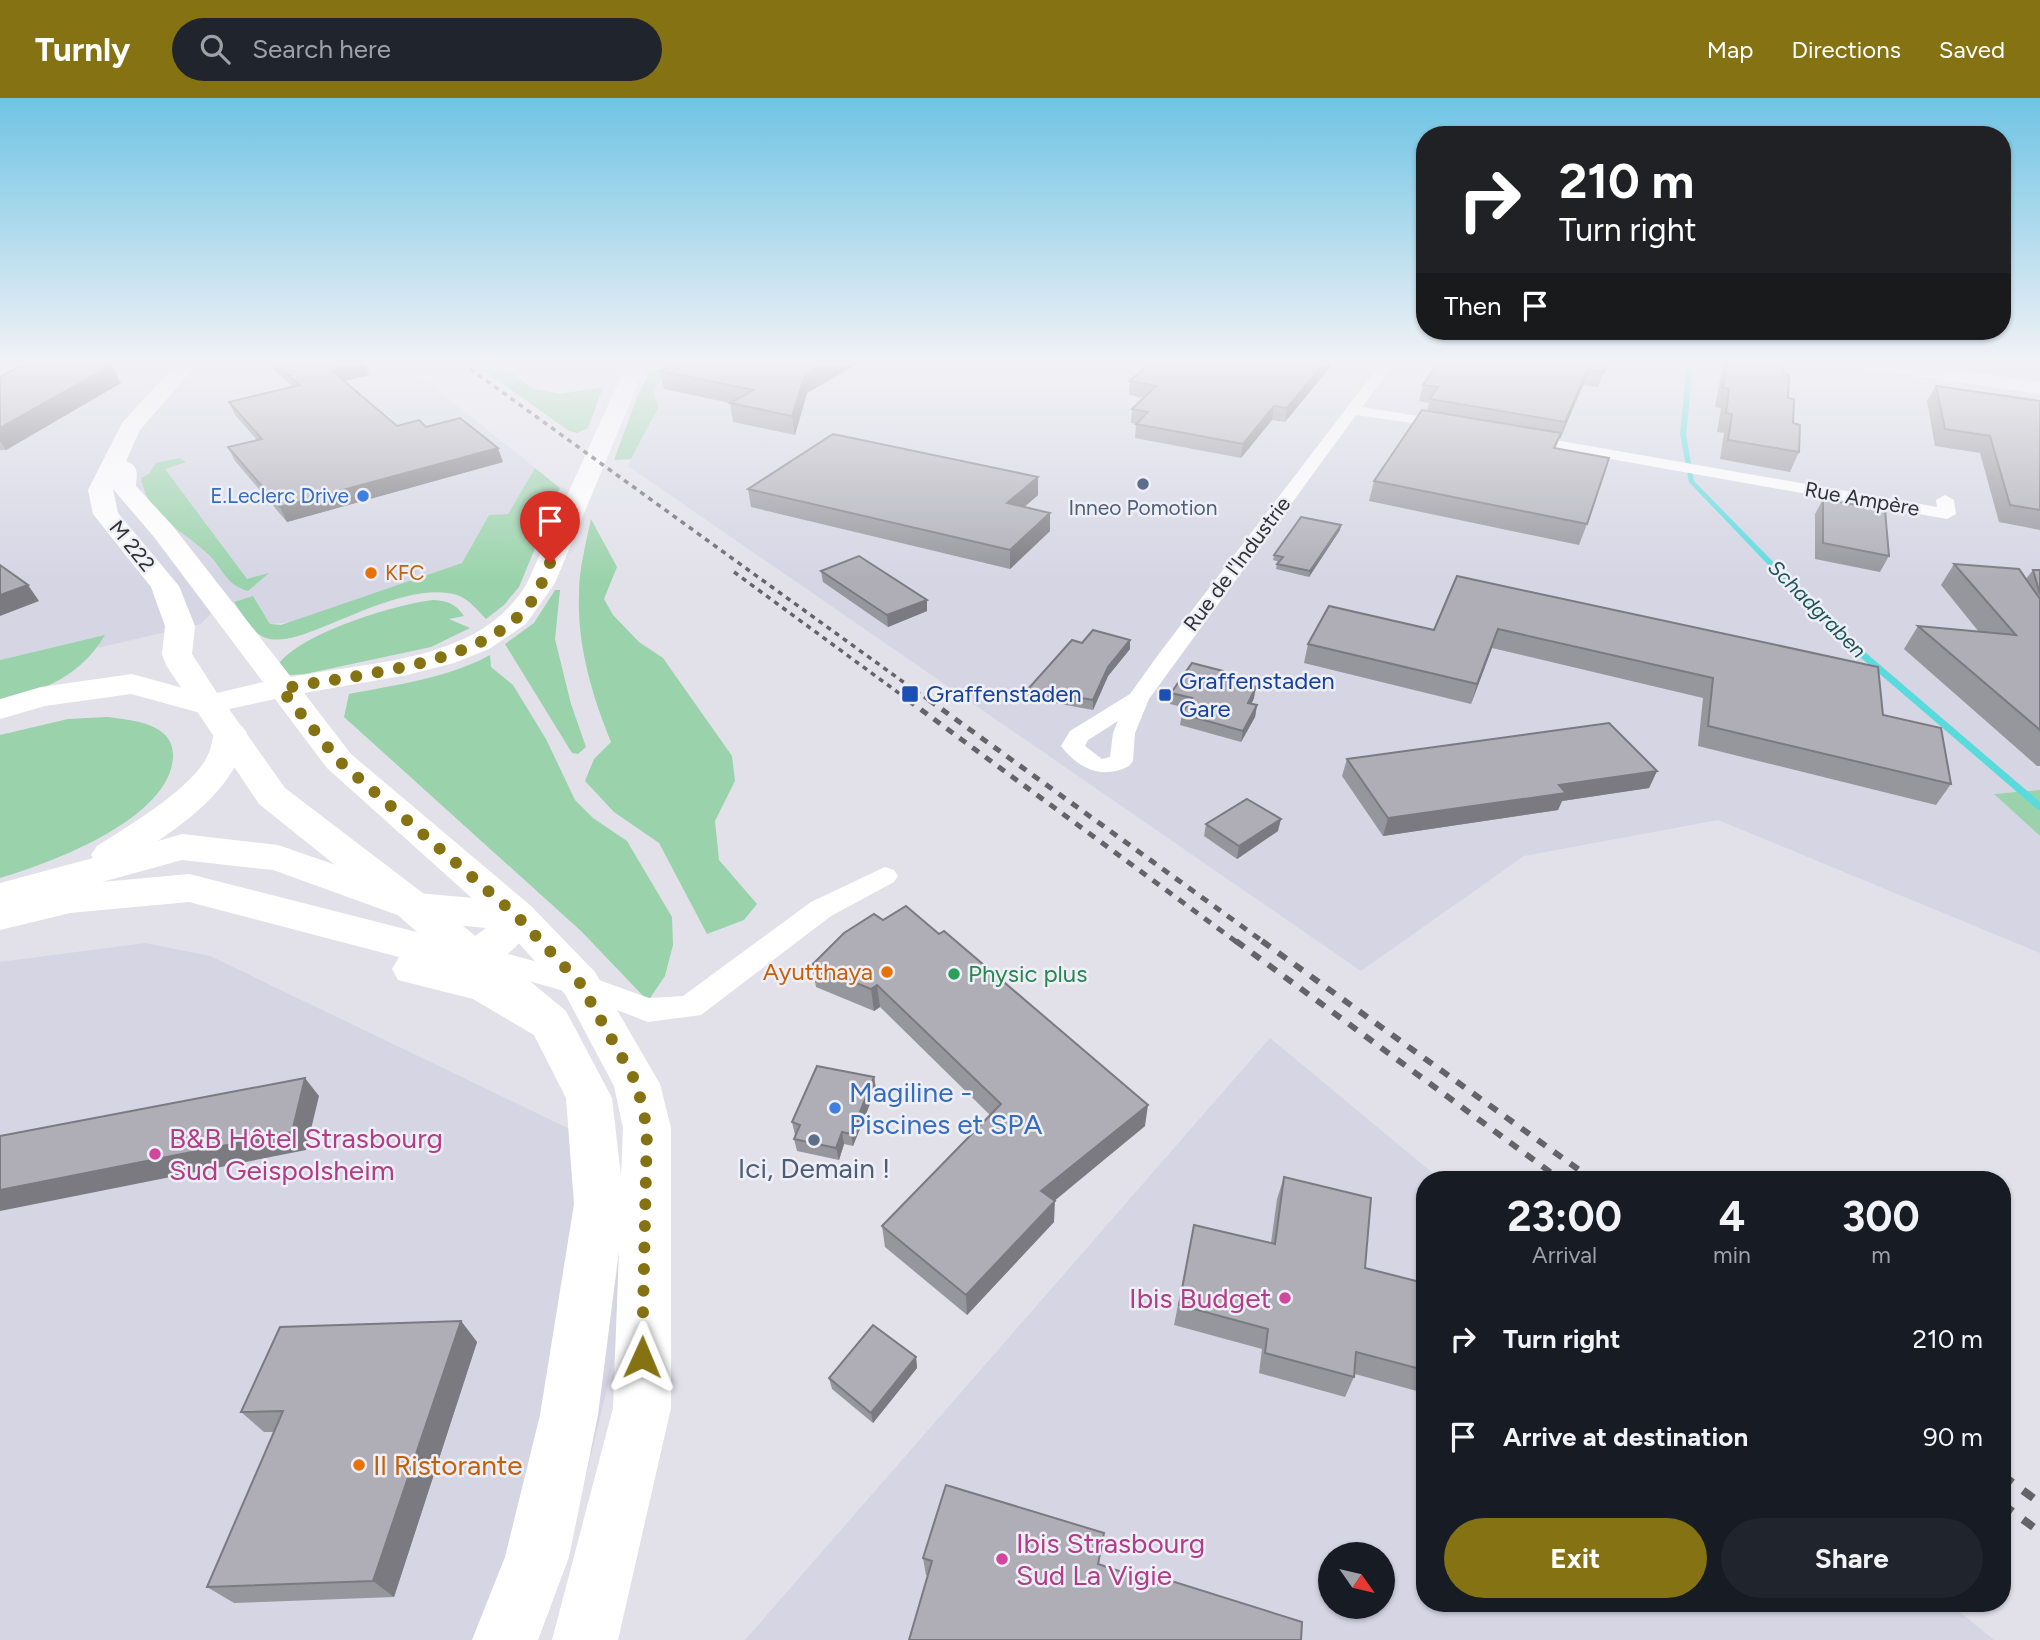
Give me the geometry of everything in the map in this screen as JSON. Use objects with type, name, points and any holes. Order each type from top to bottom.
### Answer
[{"type":"main road","name":"M 222","points":[[126,435],[100,490],[106,514],[164,586],[180,626],[177,654],[219,719]]},
{"type":"main road","points":[[219,719],[242,695],[423,662],[482,641],[519,615],[535,596],[606,435]]},
{"type":"main road","name":"M 222","points":[[111,464],[125,469],[124,487],[191,566],[281,689]]},
{"type":"main road","points":[[0,709],[41,697],[132,684],[219,719],[272,796],[414,907],[466,954],[566,1004],[589,1098],[599,1203],[569,1415],[537,1557],[505,1640]]},
{"type":"main road","points":[[281,689],[339,761],[517,916],[566,1004],[637,1084],[647,1128],[642,1408],[585,1638]]},
{"type":"main road","points":[[0,725],[92,703],[219,719]]},
{"type":"main road","points":[[78,876],[163,820],[224,758],[219,719]]},
{"type":"main road","points":[[0,897],[182,848],[278,858],[414,907],[517,916]]},
{"type":"main road","points":[[0,916],[70,899],[188,888],[449,955],[486,951],[501,942],[517,916]]},
{"type":"main road","points":[[0,935],[46,924],[177,910],[566,1004]]},
{"type":"street","name":"Rue de l'Industrie","points":[[1138,699],[1332,435]]},
{"type":"street","name":"Rue Ampère","points":[[1506,436],[1947,514],[1945,500]]},
{"type":"street","points":[[566,1004],[648,1010],[690,1007],[821,909],[885,876]]},
{"type":"shaded area","points":[[0,435],[494,435],[535,468],[508,514],[489,515],[462,563],[294,622],[270,624],[253,596],[216,608],[201,624],[97,648],[104,636],[0,660]]},
{"type":"shaded area","points":[[644,435],[2040,435],[2040,790],[1995,794],[2040,836],[2040,953],[1718,820],[1524,856],[1361,971],[628,466]]},
{"type":"shaded area","points":[[145,943],[210,956],[599,1143],[633,1281],[573,1529],[528,1640],[0,1640],[0,962]]},
{"type":"shaded area","points":[[1270,1038],[1430,1171],[1416,1171],[1416,1612],[1960,1612],[1994,1640],[745,1640]]},
{"type":"green space","points":[[623,435],[644,435],[631,459],[614,460]]},
{"type":"green space","points":[[179,458],[186,462],[165,469],[247,579],[269,573],[248,591],[230,581],[209,555],[168,522],[151,503],[141,478],[149,474],[156,463]]},
{"type":"green space","points":[[535,468],[560,488],[519,587],[504,605],[486,619],[469,602],[457,595],[424,593],[386,602],[299,636],[272,639],[256,632],[234,602],[253,596],[270,624],[281,625],[462,563],[489,515],[508,514]]},
{"type":"green space","points":[[591,519],[617,567],[604,599],[613,615],[639,642],[663,658],[732,756],[735,781],[715,821],[719,860],[757,904],[744,920],[707,934],[659,843],[614,812],[585,781],[594,759],[611,742],[592,688],[580,632],[580,575]]},
{"type":"green space","points":[[555,590],[560,590],[555,639],[571,704],[586,747],[578,754],[572,753],[505,644],[534,623]]},
{"type":"green space","points":[[434,600],[455,606],[464,616],[449,619],[470,628],[431,647],[305,674],[278,676],[276,669],[285,657],[323,633],[372,614]]},
{"type":"green space","points":[[105,635],[73,671],[32,692],[0,702],[0,660]]},
{"type":"green space","points":[[490,655],[491,667],[513,685],[546,739],[575,800],[593,818],[627,841],[672,917],[673,945],[665,976],[648,1001],[581,931],[344,717],[349,694],[439,675]]},
{"type":"green space","points":[[107,717],[150,725],[167,737],[172,746],[173,757],[167,779],[152,800],[105,835],[48,861],[0,878],[0,735],[68,719]]},
{"type":"green space","points":[[2040,790],[2040,836],[1994,794]]},
{"type":"building","points":[[258,435],[481,435],[498,448],[280,507],[228,447],[262,439]]},
{"type":"building","points":[[832,435],[838,435],[1038,477],[1007,503],[1050,513],[1010,550],[748,489]]},
{"type":"building","points":[[1195,435],[1250,435],[1243,444]]},
{"type":"building","points":[[1405,435],[1560,435],[1554,448],[1609,458],[1587,524],[1374,481]]},
{"type":"building","points":[[1729,435],[1800,435],[1799,452],[1728,440]]},
{"type":"building","points":[[1983,435],[2040,435],[2040,510],[2010,505],[1990,436]]},
{"type":"building","points":[[1823,499],[1885,510],[1889,556],[1823,543]]},
{"type":"building","points":[[1301,517],[1341,525],[1310,571],[1277,564],[1283,557],[1274,555]]},
{"type":"building","points":[[859,556],[927,600],[887,615],[821,571]]},
{"type":"building","points":[[1954,564],[2019,569],[2040,599],[2040,730],[1918,626],[2016,635]]},
{"type":"building","points":[[0,565],[28,585],[0,595]]},
{"type":"building","points":[[2033,570],[2040,570],[2040,594]]},
{"type":"building","points":[[1457,576],[1878,667],[1883,715],[1941,728],[1951,784],[1708,726],[1713,678],[1498,629],[1477,684],[1308,644],[1329,606],[1434,630]]},
{"type":"building","points":[[1093,630],[1130,640],[1108,667],[1093,700],[1028,689],[1072,640],[1082,643]]},
{"type":"building","points":[[1192,663],[1223,671],[1219,678],[1256,687],[1248,703],[1257,705],[1243,731],[1182,714],[1192,698],[1171,693]]},
{"type":"building","points":[[1609,723],[1657,771],[1559,785],[1566,793],[1388,818],[1347,759]]},
{"type":"building","points":[[1247,799],[1281,819],[1239,846],[1206,824]]},
{"type":"building","points":[[906,906],[939,934],[944,931],[1148,1105],[1041,1191],[1055,1201],[966,1295],[882,1226],[1001,1104],[877,985],[871,989],[812,965],[844,933],[874,914],[883,920]]},
{"type":"building","points":[[817,1066],[874,1077],[851,1134],[842,1132],[836,1148],[794,1139],[800,1125],[792,1122]]},
{"type":"building","points":[[305,1078],[292,1132],[0,1190],[0,1136]]},
{"type":"building","name":"Ibis Budget","points":[[1284,1177],[1371,1198],[1365,1268],[1416,1281],[1416,1368],[1356,1352],[1354,1377],[1265,1353],[1268,1329],[1179,1305],[1194,1225],[1275,1244]]},
{"type":"building","points":[[461,1321],[373,1581],[207,1587],[283,1411],[241,1412],[280,1327]]},
{"type":"building","points":[[873,1325],[916,1357],[871,1413],[829,1378]]},
{"type":"building","name":"Ibis Strasbourg Sud La Vigie","points":[[946,1485],[1104,1533],[1098,1564],[1161,1585],[1162,1578],[1302,1622],[1301,1640],[909,1640],[932,1561],[923,1558]]},
{"type":"waterway","name":"Schadgraben","points":[[1683,435],[1691,481],[1842,637],[2040,807]]},
{"type":"railway","points":[[562,435],[931,702]]},
{"type":"railway","points":[[734,572],[911,702]]},
{"type":"railway","points":[[908,700],[1238,943]]},
{"type":"railway","points":[[929,700],[1265,943]]},
{"type":"railway","points":[[1236,941],[1549,1171]]},
{"type":"railway","points":[[1262,941],[1581,1171]]},
{"type":"railway","points":[[2011,1482],[2040,1503]]},
{"type":"railway","points":[[2011,1511],[2040,1532]]},
{"type":"place","name":"Inneo Pomotion","points":[[1143,484]]},
{"type":"place","name":"E.Leclerc Drive","points":[[363,496]]},
{"type":"place","name":"KFC","points":[[371,573]]},
{"type":"place","name":"Graffenstaden","points":[[910,694]]},
{"type":"place","name":"Graffenstaden Gare","points":[[1165,695]]},
{"type":"place","name":"Ayutthaya","points":[[887,972]]},
{"type":"place","name":"Physic plus","points":[[954,974]]},
{"type":"place","name":"Magiline - Piscines et SPA","points":[[835,1108]]},
{"type":"place","name":"Ici, Demain !","points":[[814,1140]]},
{"type":"place","name":"B&B Hôtel Strasbourg Sud Geispolsheim","points":[[155,1154]]},
{"type":"place","name":"Ibis Budget","points":[[1285,1298]]},
{"type":"place","name":"Il Ristorante","points":[[359,1465]]},
{"type":"place","name":"Ibis Strasbourg Sud La Vigie","points":[[1002,1559]]},
{"type":"route","points":[[550,563],[528,606],[494,635],[470,647],[423,662],[281,689],[339,761],[517,916],[580,983],[637,1084],[647,1128],[642,1357]]}]
